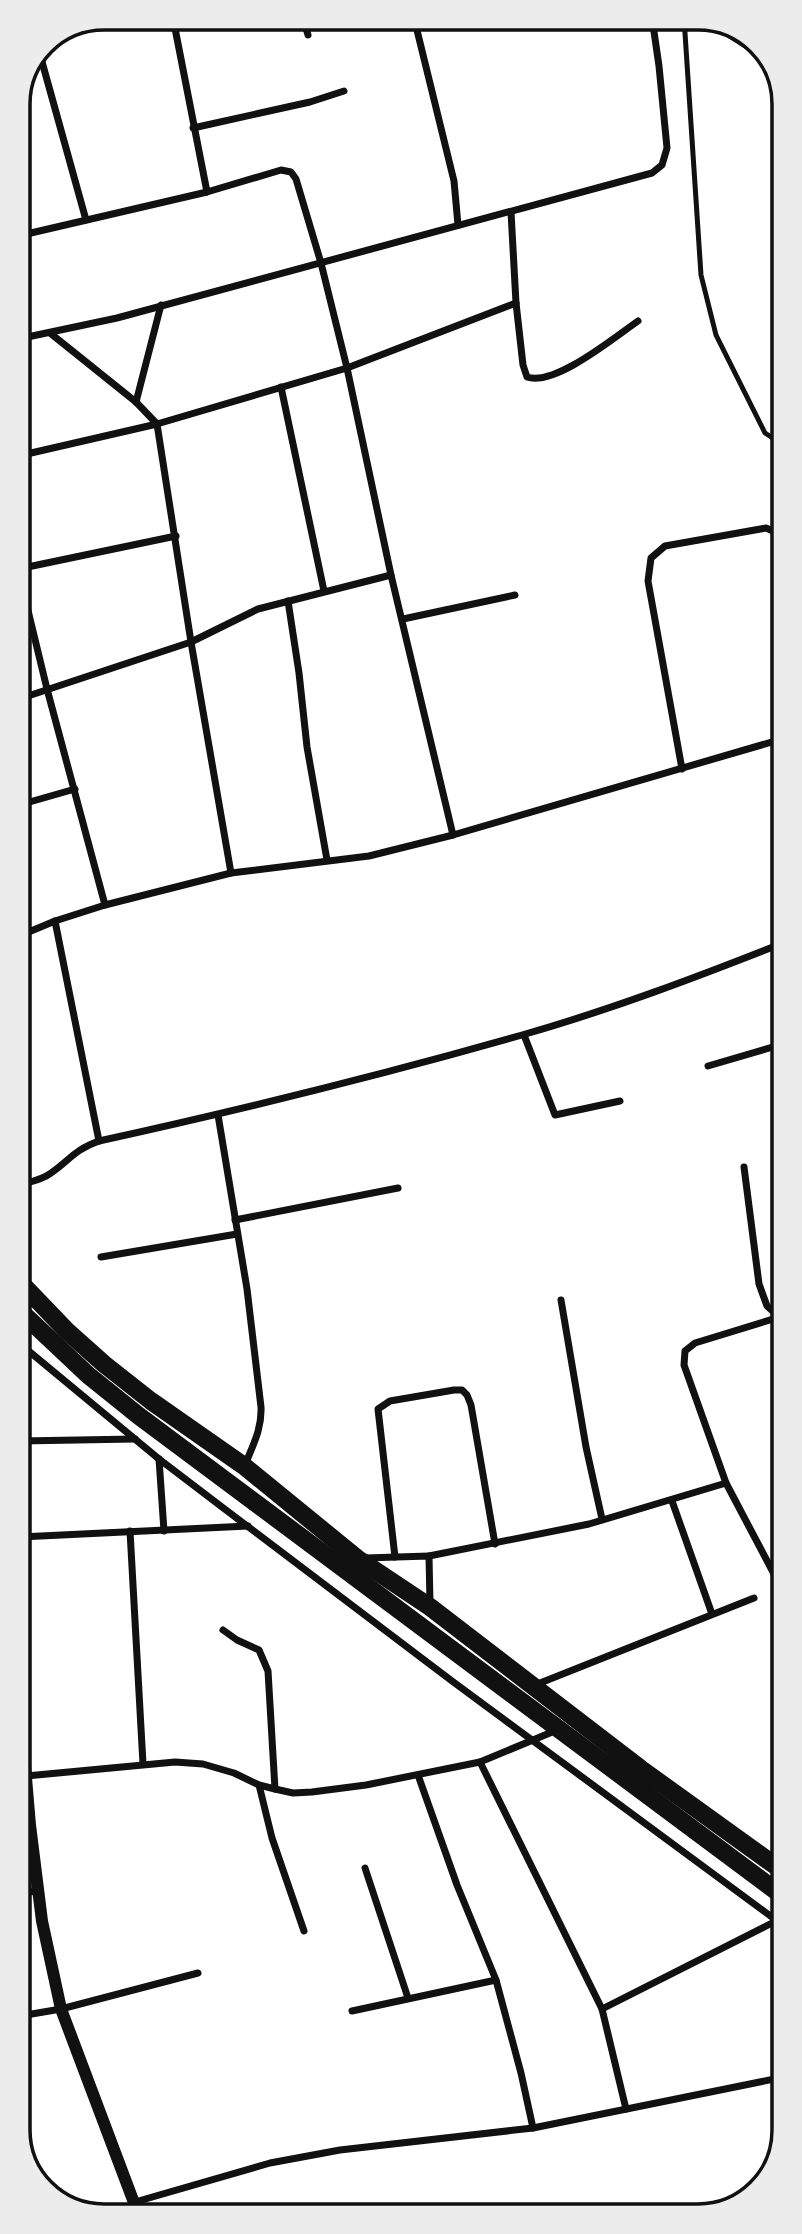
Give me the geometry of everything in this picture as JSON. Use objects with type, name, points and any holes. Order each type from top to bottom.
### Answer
[{"type":"main road","points":[[30,1292],[67,1331],[151,1401],[244,1466],[358,1559],[430,1607],[470,1650],[559,1730],[772,1888]]},
{"type":"main road","points":[[30,1320],[139,1416],[470,1650],[531,1686],[772,1863]]},
{"type":"street","points":[[175,30],[207,191]]},
{"type":"street","points":[[307,30],[308,35]]},
{"type":"street","points":[[417,30],[454,181],[458,225]]},
{"type":"street","points":[[30,337],[321,263],[652,173],[662,165],[667,148],[654,30]]},
{"type":"street","points":[[42,63],[86,220]]},
{"type":"street","points":[[193,128],[310,102],[344,91]]},
{"type":"street","points":[[30,233],[207,191],[281,170],[291,172],[296,179],[321,263],[347,368],[391,575],[453,835]]},
{"type":"street","points":[[511,212],[516,303],[524,373],[527,377],[532,379],[548,376],[569,367],[638,321]]},
{"type":"street","points":[[30,453],[157,424],[347,368],[516,303]]},
{"type":"street","points":[[136,402],[161,305]]},
{"type":"street","points":[[50,333],[136,402],[157,424],[231,873]]},
{"type":"street","points":[[281,387],[324,592]]},
{"type":"street","points":[[681,769],[648,581],[651,558],[666,546],[766,528],[772,531]]},
{"type":"street","points":[[30,566],[176,536]]},
{"type":"street","points":[[30,695],[191,642],[258,609],[391,575]]},
{"type":"street","points":[[403,619],[515,595]]},
{"type":"street","points":[[288,601],[307,747],[327,860]]},
{"type":"street","points":[[30,619],[106,905]]},
{"type":"street","points":[[30,931],[106,905],[231,873],[369,856],[453,835],[772,742]]},
{"type":"street","points":[[30,802],[75,789]]},
{"type":"street","points":[[55,921],[99,1141]]},
{"type":"street","points":[[30,1182],[50,1174],[81,1147],[99,1141],[218,1115],[524,1035],[685,982],[772,947]]},
{"type":"street","points":[[524,1035],[555,1115],[620,1101]]},
{"type":"street","points":[[708,1066],[772,1047]]},
{"type":"street","points":[[218,1115],[247,1289],[262,1421],[244,1466]]},
{"type":"street","points":[[744,1167],[759,1284],[767,1306],[772,1310]]},
{"type":"street","points":[[234,1220],[398,1188]]},
{"type":"street","points":[[101,1257],[237,1234]]},
{"type":"street","points":[[561,1300],[586,1447],[602,1519]]},
{"type":"street","points":[[772,1320],[695,1343],[685,1351],[684,1365],[726,1483],[772,1570]]},
{"type":"street","points":[[30,1352],[159,1459],[533,1741],[772,1916]]},
{"type":"street","points":[[394,1557],[377,1409],[390,1401],[454,1390],[462,1390],[471,1405],[495,1544]]},
{"type":"street","points":[[30,1441],[136,1439]]},
{"type":"street","points":[[159,1459],[164,1531]]},
{"type":"street","points":[[358,1559],[429,1556],[495,1544],[672,1501],[726,1483]]},
{"type":"street","points":[[672,1501],[712,1614]]},
{"type":"street","points":[[30,1536],[248,1526]]},
{"type":"street","points":[[130,1531],[143,1764]]},
{"type":"street","points":[[429,1556],[430,1607]]},
{"type":"street","points":[[531,1686],[754,1598]]},
{"type":"street","points":[[223,1630],[258,1650],[268,1671],[275,1789]]},
{"type":"street","points":[[30,1776],[175,1762],[203,1764],[293,1793],[312,1792],[480,1762],[559,1730]]},
{"type":"street","points":[[480,1762],[602,2008],[626,2109]]},
{"type":"street","points":[[418,1775],[457,1885],[496,1980],[519,2061],[533,2128]]},
{"type":"street","points":[[259,1784],[272,1838],[304,1931]]},
{"type":"street","points":[[30,1850],[61,2009],[135,2202],[245,2169],[340,2150],[533,2128],[772,2079]]},
{"type":"street","points":[[365,1868],[408,1997]]},
{"type":"street","points":[[30,1892],[38,1891]]},
{"type":"street","points":[[602,2008],[772,1927]]},
{"type":"street","points":[[30,2014],[61,2009],[198,1973]]},
{"type":"street","points":[[352,2011],[496,1980]]},
{"type":"lane","points":[[685,30],[701,275],[716,335],[765,433],[772,438]]}]
